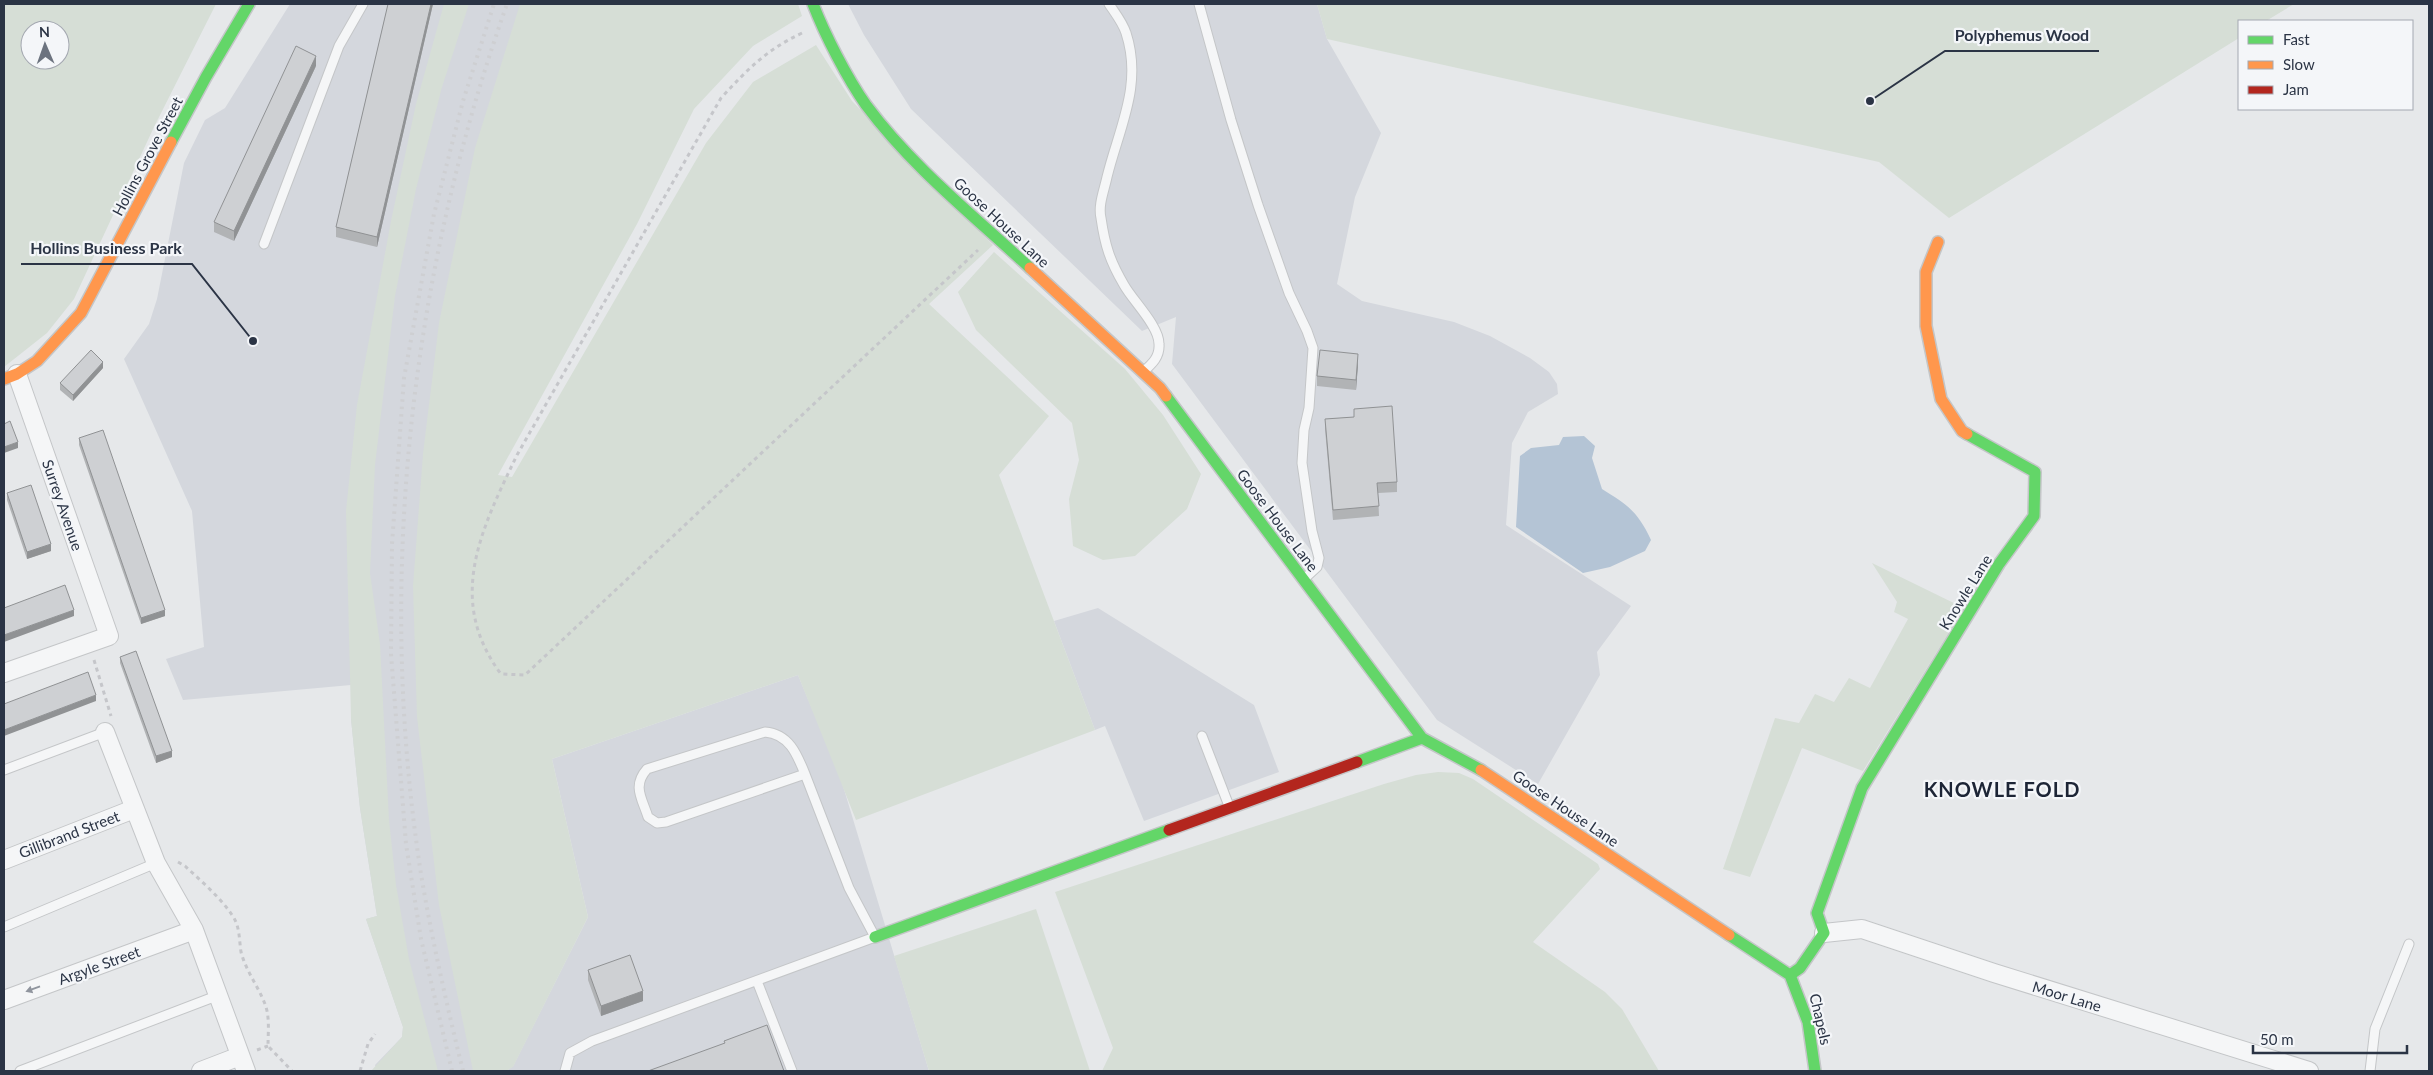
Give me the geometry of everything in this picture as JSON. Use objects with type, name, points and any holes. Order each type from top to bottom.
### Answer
[{"type":"street","name":"Hollins Grove Street","points":[[10,377],[37,360],[81,313],[206,76],[249,4]]},
{"type":"street","name":"Goose House Lane","points":[[813,4],[820,24],[871,111],[912,159],[1160,388],[1422,738],[1473,764],[1790,975]]},
{"type":"street","name":"Knowle Lane","points":[[1824,933],[1817,913],[1862,788],[1999,564],[2034,516],[2035,472],[1962,432],[1941,400],[1926,326],[1926,272],[1938,242]]},
{"type":"street","name":"Surrey Avenue","points":[[10,377],[109,636],[88,643]]},
{"type":"street","points":[[4,673],[88,643]]},
{"type":"street","points":[[105,732],[156,863],[194,930],[243,1064],[201,1071]]},
{"type":"street","points":[[875,937],[1422,738]]},
{"type":"street","name":"Gillibrand Street","points":[[4,860],[134,808]]},
{"type":"street","name":"Moor Lane","points":[[1824,933],[1862,929],[1994,973],[2309,1071]]},
{"type":"street","name":"Argyle Street","points":[[4,1000],[194,930]]},
{"type":"street","points":[[1790,975],[1800,968],[1824,933]]},
{"type":"street","name":"Chapels","points":[[1790,975],[1800,992],[1804,1007],[1814,1050],[1815,1071]]},
{"type":"lane","points":[[264,244],[339,46],[363,4]]},
{"type":"lane","points":[[1109,4],[1125,32],[1132,57],[1131,81],[1128,110],[1099,210],[1106,250],[1125,286],[1154,330],[1159,342],[1158,356],[1143,372]]},
{"type":"lane","points":[[1199,4],[1231,120],[1258,205],[1289,293],[1313,348],[1309,408],[1304,430],[1302,463],[1312,531],[1319,558],[1317,567],[1304,580]]},
{"type":"lane","points":[[4,770],[105,732]]},
{"type":"lane","points":[[565,1071],[570,1053],[592,1041],[875,937],[850,888],[805,774],[786,739],[777,733],[765,732],[647,769],[639,777],[638,785],[648,817],[657,823],[666,822],[805,774]]},
{"type":"lane","points":[[1202,736],[1230,809]]},
{"type":"lane","points":[[4,927],[156,863]]},
{"type":"lane","points":[[2370,1071],[2375,1029],[2409,944]]},
{"type":"lane","points":[[756,981],[792,1071]]},
{"type":"lane","points":[[20,1071],[219,995]]},
{"type":"path","points":[[820,24],[778,44],[750,67],[721,98],[517,455],[491,509],[477,546],[472,593],[478,630],[489,658],[501,674],[525,675],[994,235]]},
{"type":"path","points":[[88,643],[115,728],[105,732]]},
{"type":"path","points":[[156,863],[173,859],[185,866],[227,907],[234,918],[247,967],[265,1005],[268,1021],[268,1046],[292,1071]]},
{"type":"path","points":[[360,1071],[368,1044],[375,1034]]},
{"type":"shaded area","points":[[4,4],[216,4],[154,127],[74,299],[47,333],[4,367]]},
{"type":"shaded area","points":[[290,4],[539,4],[469,301],[505,1071],[377,1071],[375,1065],[402,1037],[403,1027],[366,919],[377,916],[360,808],[351,719],[351,685],[183,700],[166,659],[204,647],[192,511],[124,359],[149,324],[157,299],[184,163],[205,120],[225,108]]},
{"type":"shaded area","points":[[444,4],[469,4],[442,87],[416,189],[395,296],[375,465],[370,573],[380,644],[389,820],[396,885],[409,959],[438,1071],[371,1071],[402,1037],[403,1027],[366,919],[377,916],[360,808],[351,719],[346,511],[357,405],[391,221],[416,104]]},
{"type":"shaded area","points":[[520,4],[798,4],[802,16],[753,46],[694,109],[637,224],[498,475],[512,477],[706,143],[753,82],[816,45],[852,101],[993,245],[929,304],[1049,416],[999,475],[1095,730],[856,820],[798,675],[552,759],[588,917],[513,1067],[506,1071],[473,1071],[439,905],[417,717],[413,586],[423,454],[439,323],[475,148]]},
{"type":"shaded area","points":[[848,4],[1317,4],[1327,39],[1381,133],[1355,197],[1337,284],[1362,301],[1454,322],[1490,336],[1530,358],[1549,372],[1557,384],[1558,394],[1528,412],[1512,443],[1506,525],[1631,606],[1597,652],[1600,675],[1538,784],[1437,720],[1172,364],[1176,317],[1142,331],[911,109],[864,35]]},
{"type":"shaded area","points":[[1317,4],[2294,4],[2268,20],[2238,20],[2238,39],[1949,218],[1879,162],[1327,39]]},
{"type":"shaded area","points":[[994,252],[1125,369],[1163,415],[1201,474],[1187,509],[1135,556],[1103,560],[1073,546],[1069,499],[1079,460],[1072,423],[976,330],[958,292]]},
{"type":"shaded area","points":[[1872,563],[1964,608],[1863,771],[1802,748],[1750,877],[1723,869],[1775,718],[1799,723],[1815,694],[1834,702],[1849,678],[1870,688],[1908,619],[1894,612],[1897,602]]},
{"type":"shaded area","points":[[1098,608],[1254,705],[1279,772],[1144,821],[1105,726],[1095,730],[1054,621]]},
{"type":"shaded area","points":[[798,675],[840,776],[929,1071],[506,1071],[513,1066],[588,917],[552,759]]},
{"type":"shaded area","points":[[1438,772],[1459,773],[1473,779],[1598,864],[1600,869],[1533,942],[1605,992],[1622,1009],[1659,1071],[1102,1071],[1113,1048],[1055,892],[1384,784],[1416,775]]},
{"type":"shaded area","points":[[1036,909],[1090,1071],[929,1071],[894,956]]},
{"type":"water","points":[[1584,436],[1595,446],[1592,458],[1602,489],[1619,500],[1637,516],[1651,540],[1645,551],[1610,567],[1583,573],[1516,527],[1520,456],[1531,448],[1559,445],[1563,437]]},
{"type":"building","points":[[388,4],[431,4],[377,237],[336,227]]},
{"type":"building","points":[[296,46],[316,56],[234,231],[214,222]]},
{"type":"building","points":[[91,350],[103,362],[73,395],[60,383]]},
{"type":"building","points":[[1320,350],[1358,354],[1356,380],[1317,376]]},
{"type":"building","points":[[1392,406],[1397,482],[1377,483],[1379,506],[1333,510],[1325,419],[1354,417],[1354,409]]},
{"type":"building","points":[[10,421],[18,442],[4,447],[4,424]]},
{"type":"building","points":[[103,430],[165,610],[141,618],[79,438]]},
{"type":"building","points":[[31,485],[51,544],[27,552],[7,493]]},
{"type":"building","points":[[65,585],[74,610],[4,635],[4,608]]},
{"type":"building","points":[[136,651],[172,751],[156,756],[120,657]]},
{"type":"building","points":[[88,672],[96,695],[4,730],[4,704]]},
{"type":"building","points":[[630,955],[643,991],[601,1006],[588,970]]},
{"type":"building","points":[[767,1025],[784,1071],[648,1071],[725,1043],[724,1041]]},
{"type":"railway","points":[[452,1071],[421,939],[406,844],[391,654],[392,544],[404,378],[434,214],[463,101],[494,4]]},
{"type":"railway","points":[[463,1071],[425,899],[408,765],[402,655],[403,544],[410,434],[425,324],[446,216],[473,109],[507,4]]},
{"type":"traffic: fast","points":[[171,142],[206,77],[249,4]]},
{"type":"traffic: fast","points":[[813,4],[851,82],[884,128],[923,170],[1030,268]]},
{"type":"traffic: fast","points":[[1166,396],[1422,738],[1481,770]]},
{"type":"traffic: fast","points":[[1790,975],[1800,968],[1824,933],[1817,913],[1862,788],[1999,564],[2034,516],[2035,472],[1967,434]]},
{"type":"traffic: fast","points":[[1357,762],[1422,738]]},
{"type":"traffic: fast","points":[[875,937],[1169,830]]},
{"type":"traffic: fast","points":[[1729,935],[1790,975],[1808,1022],[1815,1071]]},
{"type":"traffic: slow","points":[[4,379],[17,374],[37,361],[81,313],[171,142]]},
{"type":"traffic: slow","points":[[1938,242],[1926,272],[1926,326],[1941,399],[1962,431],[1967,434]]},
{"type":"traffic: slow","points":[[1030,268],[1160,388],[1166,396]]},
{"type":"traffic: slow","points":[[1481,770],[1729,935]]},
{"type":"traffic: jam","points":[[1169,830],[1357,762]]},
{"type":"place","name":"Polyphemus Wood","points":[[1870,101]]},
{"type":"place","name":"Hollins Business Park","points":[[253,341]]},
{"type":"district","name":"KNOWLE FOLD","points":[[2002,789]]}]
